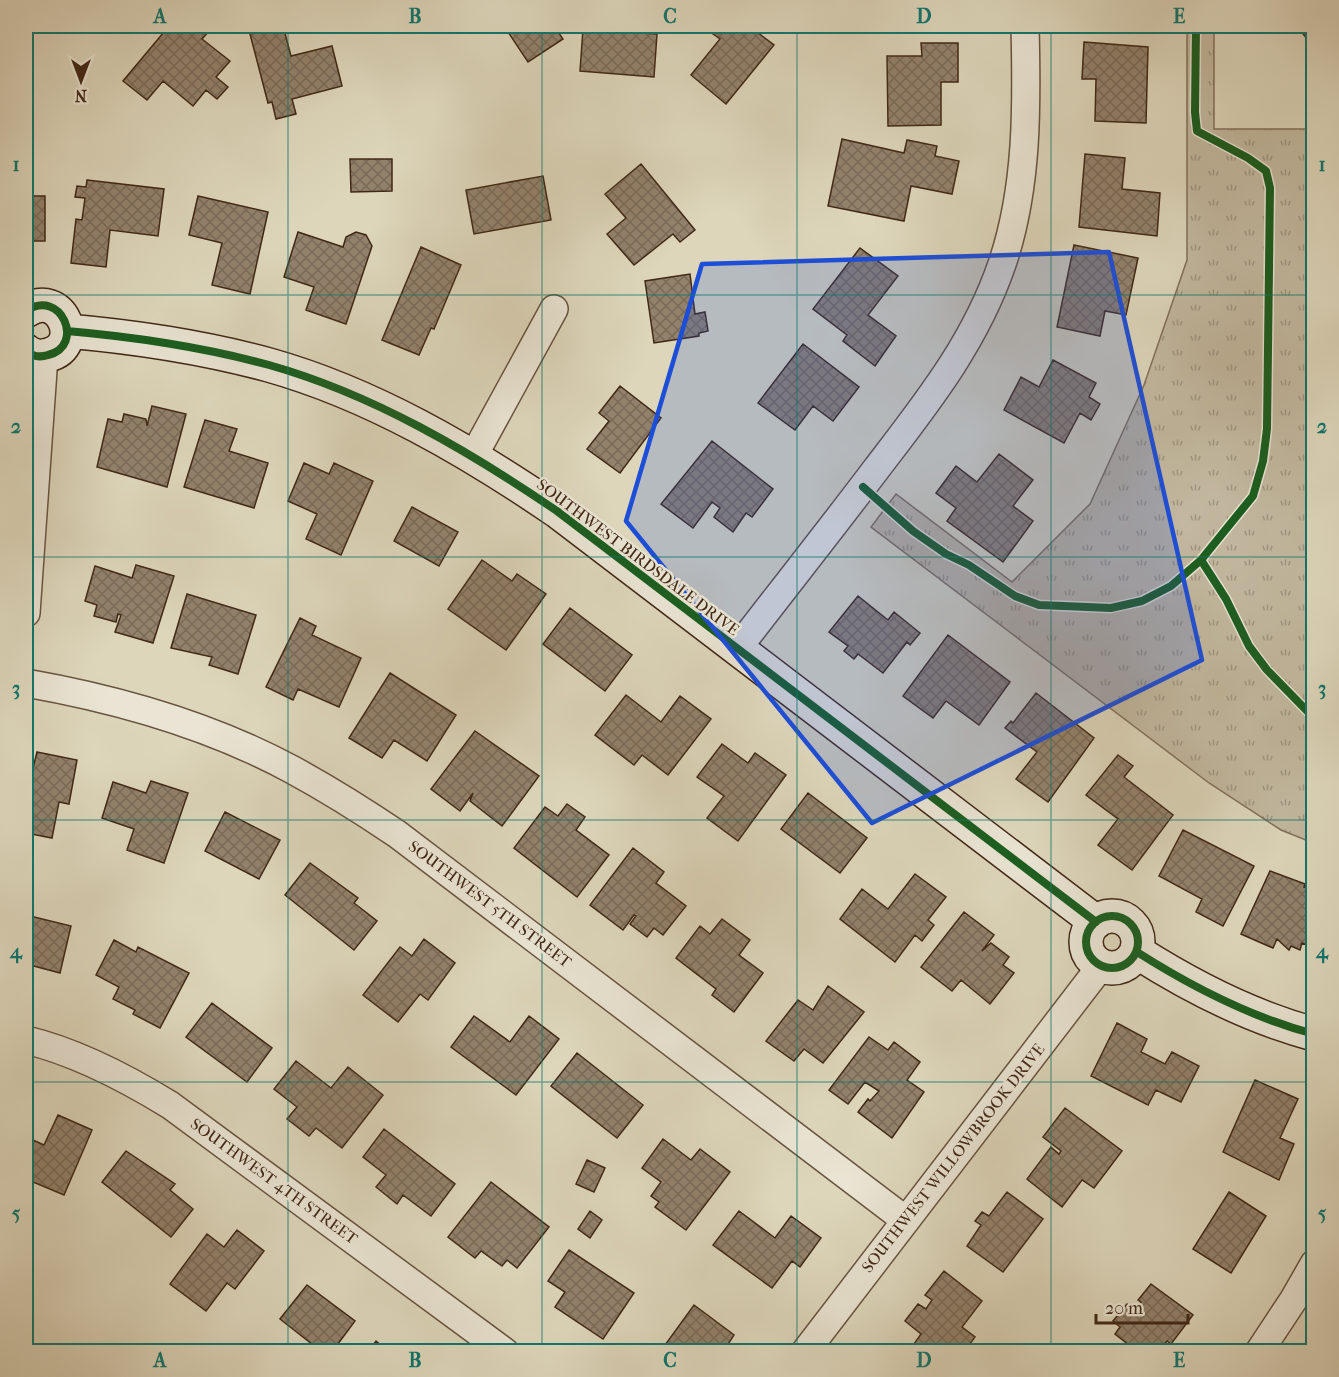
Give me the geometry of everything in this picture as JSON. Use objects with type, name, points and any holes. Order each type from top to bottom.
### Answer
[{"type":"street","points":[[738,648],[945,380],[984,312],[1002,263],[1019,190],[1024,148],[1025,26]]},
{"type":"street","points":[[26,311],[38,305],[51,307],[65,320],[68,331],[66,341],[60,349],[35,354],[26,613]]},
{"type":"street","points":[[473,457],[554,309]]},
{"type":"street","name":"SOUTHWEST BIRDSDALE DRIVE","points":[[68,331],[148,338],[270,366],[377,408],[473,457],[556,511],[1096,922]]},
{"type":"street","name":"SOUTHWEST 5TH STREET","points":[[26,683],[81,693],[149,712],[217,736],[289,768],[348,802],[407,841],[904,1219]]},
{"type":"street","points":[[1117,917],[1131,924],[1138,941],[1137,952],[1131,961],[1120,967],[1101,966],[1092,958],[1087,948],[1087,937],[1096,922],[1117,917]]},
{"type":"street","points":[[1137,952],[1185,982],[1224,1001],[1278,1024],[1314,1034]]},
{"type":"street","name":"SOUTHWEST WILLOWBROOK DRIVE","points":[[805,1352],[904,1219],[1101,966]]},
{"type":"street","name":"SOUTHWEST 4TH STREET","points":[[26,1040],[69,1053],[138,1086],[170,1105],[505,1352]]},
{"type":"street","points":[[1259,1352],[1314,1264]]},
{"type":"highlighted area","points":[[1109,252],[1202,660],[872,823],[626,521],[702,264]]},
{"type":"green space","points":[[1187,26],[1214,26],[1214,129],[1313,129],[1313,843],[1281,830],[1209,783],[871,527],[896,494],[1012,582],[1090,504],[1144,385],[1187,260]]},
{"type":"building","points":[[169,26],[204,26],[210,30],[202,39],[230,61],[216,77],[228,87],[217,99],[206,90],[193,106],[163,81],[147,100],[123,81]]},
{"type":"building","points":[[283,26],[291,56],[332,46],[342,86],[292,99],[296,114],[276,119],[272,102],[268,103],[250,34]]},
{"type":"building","points":[[504,26],[554,26],[563,39],[528,62]]},
{"type":"building","points":[[702,26],[749,26],[774,45],[726,104],[691,75],[720,39]]},
{"type":"building","points":[[881,26],[957,26],[957,29],[881,29]]},
{"type":"building","points":[[1097,26],[1148,26],[1097,27]]},
{"type":"building","points":[[1297,26],[1314,26],[1314,48]]},
{"type":"building","points":[[583,29],[657,34],[654,77],[580,71]]},
{"type":"building","points":[[1084,42],[1148,47],[1146,123],[1095,121],[1096,79],[1082,79]]},
{"type":"building","points":[[921,43],[958,43],[958,82],[941,82],[941,125],[888,126],[887,56],[922,56]]},
{"type":"building","points":[[842,139],[904,153],[907,140],[937,146],[935,156],[959,161],[952,194],[911,186],[904,221],[828,206]]},
{"type":"building","points":[[1085,154],[1125,158],[1122,189],[1160,193],[1157,236],[1079,227]]},
{"type":"building","points":[[350,159],[392,159],[392,191],[351,192]]},
{"type":"building","points":[[641,164],[695,230],[680,242],[673,234],[634,265],[607,234],[626,218],[605,194]]},
{"type":"building","points":[[543,176],[551,220],[474,234],[466,190]]},
{"type":"building","points":[[87,180],[164,189],[158,236],[110,230],[106,267],[71,263],[76,219],[82,220],[85,198],[75,197],[77,186],[86,187]]},
{"type":"building","points":[[26,196],[45,196],[45,241],[26,241]]},
{"type":"building","points":[[198,196],[268,212],[250,294],[212,285],[222,243],[189,235]]},
{"type":"building","points":[[298,232],[343,247],[346,237],[356,232],[366,235],[372,246],[346,324],[306,310],[314,287],[284,277]]},
{"type":"building","points":[[1074,245],[1138,258],[1126,315],[1105,311],[1100,336],[1057,327]]},
{"type":"building","points":[[421,247],[461,265],[434,329],[431,328],[419,355],[382,340]]},
{"type":"building","points":[[860,248],[898,276],[868,315],[896,336],[875,366],[843,341],[847,335],[813,309]]},
{"type":"building","points":[[690,274],[695,314],[705,312],[708,331],[699,333],[699,336],[654,343],[645,281]]},
{"type":"building","points":[[803,344],[859,387],[833,421],[813,406],[795,430],[758,403]]},
{"type":"building","points":[[1053,360],[1096,383],[1089,397],[1100,404],[1091,420],[1080,413],[1064,443],[1004,410],[1021,377],[1039,387]]},
{"type":"building","points":[[620,386],[661,418],[620,473],[587,449],[609,421],[599,413]]},
{"type":"building","points":[[152,406],[186,414],[167,487],[97,467],[108,419],[122,422],[124,414],[146,419],[147,426]]},
{"type":"building","points":[[205,420],[237,429],[229,451],[268,463],[254,508],[184,487]]},
{"type":"building","points":[[712,441],[773,489],[752,517],[746,513],[733,532],[714,517],[720,508],[712,502],[693,528],[661,504]]},
{"type":"building","points":[[999,454],[1033,480],[1013,506],[1033,521],[1003,562],[947,521],[956,508],[936,493],[956,466],[977,482]]},
{"type":"building","points":[[304,463],[329,474],[334,463],[373,481],[341,555],[306,539],[317,514],[288,501]]},
{"type":"building","points":[[412,507],[458,532],[439,566],[394,541]]},
{"type":"building","points":[[482,560],[512,581],[517,574],[546,594],[506,650],[448,609]]},
{"type":"building","points":[[136,565],[174,576],[153,643],[115,632],[121,615],[118,614],[116,622],[94,616],[97,605],[85,601],[95,566],[132,578]]},
{"type":"building","points":[[187,594],[256,615],[238,674],[209,665],[212,657],[171,648]]},
{"type":"building","points":[[858,596],[888,620],[894,612],[920,633],[910,645],[907,642],[883,673],[858,654],[854,659],[844,651],[848,646],[829,632]]},
{"type":"building","points":[[570,608],[632,655],[605,691],[543,644]]},
{"type":"building","points":[[300,618],[316,626],[312,635],[361,658],[339,707],[298,689],[293,700],[266,687]]},
{"type":"building","points":[[948,635],[1010,682],[979,725],[946,701],[933,718],[903,696]]},
{"type":"building","points":[[390,673],[456,715],[427,761],[394,740],[382,758],[349,738]]},
{"type":"building","points":[[1036,693],[1094,738],[1048,802],[1016,779],[1037,752],[1005,728],[1011,721],[1013,723]]},
{"type":"building","points":[[626,695],[661,722],[680,696],[711,719],[668,775],[642,755],[634,765],[595,735]]},
{"type":"building","points":[[475,731],[539,776],[502,826],[470,801],[473,793],[460,811],[431,789]]},
{"type":"building","points":[[722,744],[748,763],[755,753],[786,775],[738,841],[707,818],[724,796],[697,777]]},
{"type":"building","points":[[37,752],[77,760],[69,804],[59,802],[52,838],[26,833],[26,771],[32,772]]},
{"type":"building","points":[[1118,755],[1133,766],[1124,777],[1173,815],[1132,870],[1098,845],[1118,819],[1086,795]]},
{"type":"building","points":[[151,781],[188,793],[164,863],[127,850],[134,829],[102,818],[113,782],[146,793]]},
{"type":"building","points":[[808,793],[867,838],[840,873],[781,829]]},
{"type":"building","points":[[567,804],[585,817],[576,830],[609,855],[577,897],[514,848],[545,807],[558,816]]},
{"type":"building","points":[[225,812],[280,840],[259,879],[205,851]]},
{"type":"building","points":[[1183,830],[1254,866],[1223,926],[1196,912],[1202,899],[1159,876]]},
{"type":"building","points":[[633,848],[664,872],[656,883],[686,906],[663,935],[654,928],[647,937],[630,924],[636,916],[634,915],[623,930],[590,905]]},
{"type":"building","points":[[310,863],[358,898],[354,903],[377,921],[354,950],[285,895]]},
{"type":"building","points":[[1270,871],[1305,884],[1304,887],[1314,891],[1314,948],[1302,943],[1300,950],[1291,946],[1289,950],[1277,939],[1273,948],[1241,934]]},
{"type":"building","points":[[915,874],[946,897],[928,920],[934,925],[922,941],[915,935],[895,962],[840,919],[862,889],[888,909]]},
{"type":"building","points":[[964,912],[994,935],[982,951],[991,943],[1009,957],[1003,965],[1014,973],[990,1004],[961,980],[952,991],[921,967]]},
{"type":"building","points":[[26,915],[71,926],[60,973],[30,965],[28,974],[26,974]]},
{"type":"building","points":[[722,919],[750,940],[739,955],[763,973],[734,1012],[712,995],[716,989],[676,958],[700,926],[710,934]]},
{"type":"building","points":[[424,939],[455,963],[428,1000],[420,994],[398,1022],[363,995],[400,947],[412,956]]},
{"type":"building","points":[[114,940],[136,952],[138,947],[189,973],[160,1028],[133,1014],[135,1010],[113,999],[119,987],[96,975]]},
{"type":"building","points":[[828,986],[864,1012],[823,1063],[804,1049],[794,1061],[766,1041],[798,1000],[813,1010]]},
{"type":"building","points":[[212,1003],[272,1048],[247,1082],[186,1037]]},
{"type":"building","points":[[474,1016],[510,1042],[529,1016],[559,1039],[516,1095],[451,1047]]},
{"type":"building","points":[[1117,1023],[1147,1039],[1141,1052],[1165,1064],[1172,1052],[1199,1066],[1181,1102],[1156,1090],[1148,1105],[1091,1076]]},
{"type":"building","points":[[869,1037],[888,1050],[894,1042],[920,1062],[907,1080],[924,1092],[892,1138],[858,1112],[868,1099],[870,1101],[879,1091],[865,1082],[848,1104],[829,1090]]},
{"type":"building","points":[[577,1053],[643,1105],[617,1138],[551,1086]]},
{"type":"building","points":[[296,1061],[331,1088],[348,1067],[383,1095],[342,1148],[316,1128],[309,1136],[287,1119],[297,1107],[274,1089]]},
{"type":"building","points":[[1255,1080],[1298,1099],[1280,1138],[1294,1144],[1279,1180],[1223,1152]]},
{"type":"building","points":[[1065,1108],[1122,1151],[1094,1188],[1082,1180],[1062,1207],[1027,1179],[1051,1147],[1059,1154],[1061,1151],[1043,1137]]},
{"type":"building","points":[[58,1115],[92,1130],[64,1195],[26,1179],[26,1137],[44,1145]]},
{"type":"building","points":[[384,1129],[455,1184],[431,1216],[403,1195],[397,1204],[376,1187],[386,1175],[363,1157]]},
{"type":"building","points":[[663,1139],[691,1160],[700,1149],[730,1172],[686,1230],[655,1207],[659,1202],[651,1196],[661,1182],[642,1168]]},
{"type":"building","points":[[126,1151],[175,1184],[170,1190],[193,1209],[171,1237],[102,1182]]},
{"type":"building","points":[[587,1160],[605,1168],[594,1192],[576,1184]]},
{"type":"building","points":[[491,1182],[549,1227],[517,1268],[507,1260],[502,1266],[481,1251],[475,1258],[448,1237]]},
{"type":"building","points":[[1007,1192],[1043,1219],[1003,1272],[967,1246],[981,1225],[975,1221],[982,1212],[989,1216]]},
{"type":"building","points":[[1229,1192],[1266,1216],[1231,1273],[1193,1249]]},
{"type":"building","points":[[590,1211],[602,1220],[590,1238],[578,1229]]},
{"type":"building","points":[[739,1211],[775,1238],[791,1216],[821,1238],[800,1267],[792,1261],[772,1288],[713,1245]]},
{"type":"building","points":[[237,1230],[264,1251],[235,1289],[227,1283],[206,1311],[170,1284],[207,1234],[224,1247]]},
{"type":"building","points":[[569,1250],[634,1293],[603,1339],[555,1307],[565,1292],[548,1281]]},
{"type":"building","points":[[944,1271],[982,1301],[962,1327],[975,1337],[964,1352],[924,1352],[914,1344],[921,1334],[905,1321],[918,1304],[926,1309],[932,1300],[925,1295]]},
{"type":"building","points":[[1151,1284],[1193,1315],[1171,1344],[1167,1341],[1158,1352],[1138,1352],[1115,1334],[1120,1327],[1113,1321],[1127,1304],[1135,1310],[1141,1302],[1138,1300]]},
{"type":"building","points":[[307,1285],[355,1321],[332,1352],[322,1352],[280,1319]]},
{"type":"building","points":[[694,1305],[734,1335],[723,1352],[660,1352]]},
{"type":"building","points":[[376,1341],[389,1352],[368,1352]]},
{"type":"cycle path","points":[[863,487],[913,531],[1015,596],[1039,605],[1111,608],[1142,601],[1171,586],[1201,560],[1253,496],[1263,461],[1267,429],[1270,188],[1266,171],[1248,158],[1197,131],[1195,112],[1196,26]]},
{"type":"cycle path","points":[[26,311],[39,306],[50,306],[58,312],[67,331],[66,341],[59,350],[42,356],[26,351]]},
{"type":"cycle path","points":[[67,331],[169,343],[269,365],[307,377],[382,408],[454,446],[557,511],[1096,922]]},
{"type":"cycle path","points":[[1201,560],[1226,599],[1249,646],[1267,670],[1314,718]]},
{"type":"cycle path","points":[[1112,916],[1122,918],[1130,924],[1136,932],[1138,942],[1136,952],[1130,960],[1122,966],[1112,968],[1102,966],[1094,960],[1088,952],[1086,942],[1088,932],[1094,924],[1102,918],[1112,916]]},
{"type":"cycle path","points":[[1137,952],[1222,1000],[1267,1019],[1314,1034]]}]
